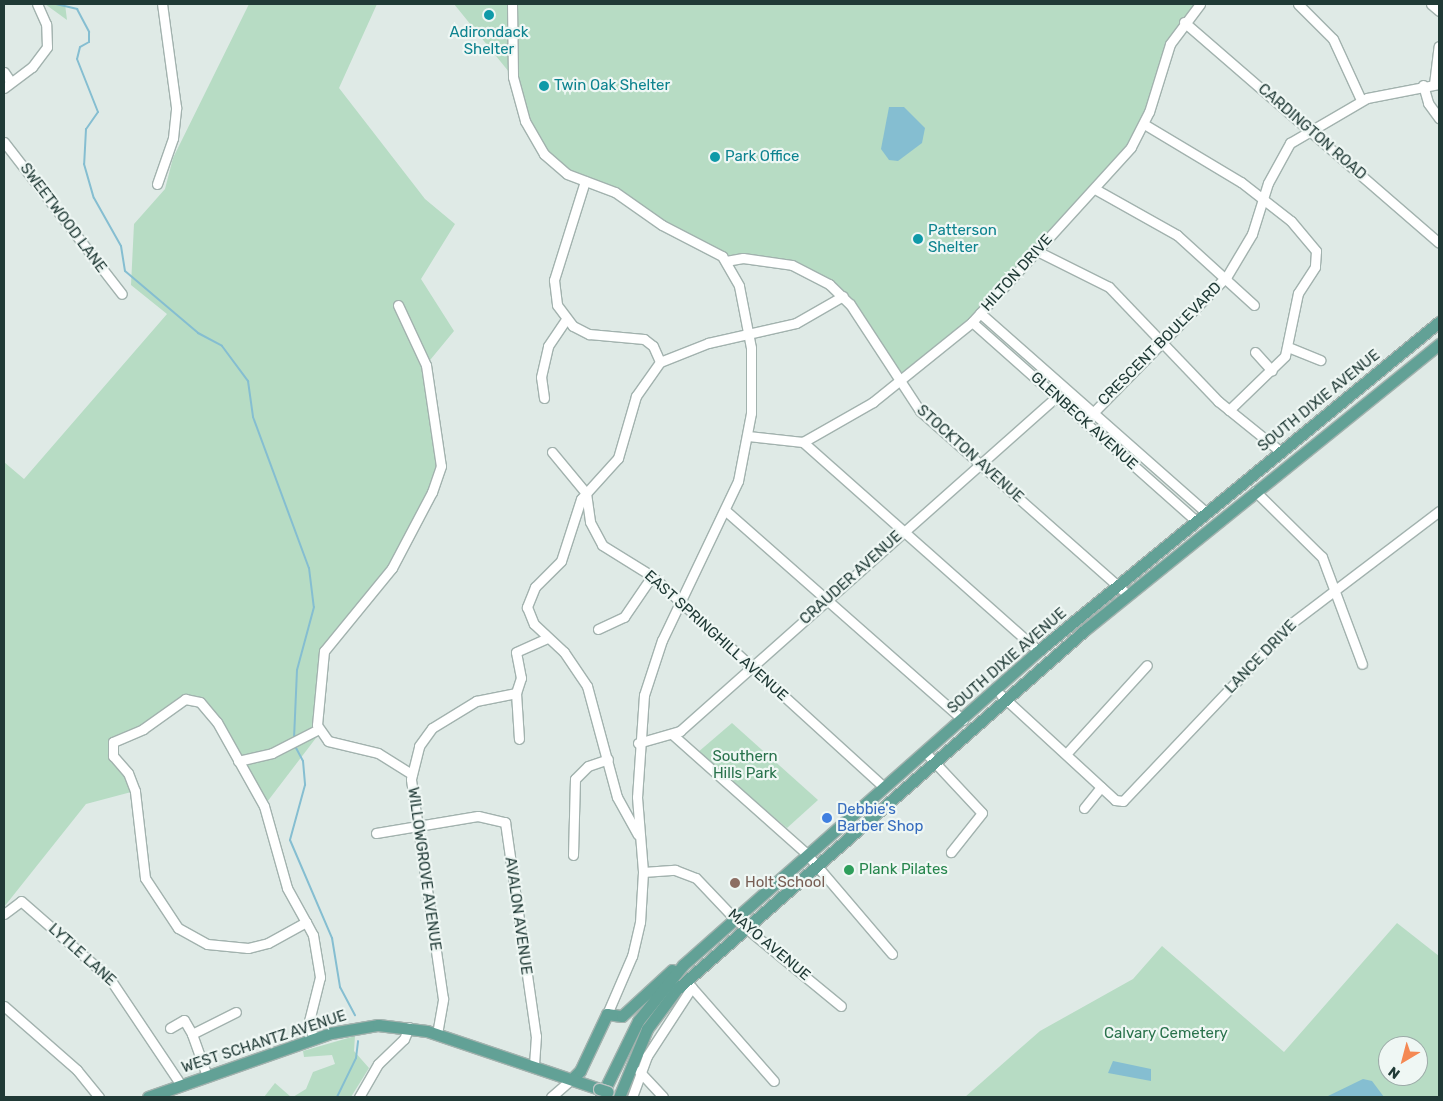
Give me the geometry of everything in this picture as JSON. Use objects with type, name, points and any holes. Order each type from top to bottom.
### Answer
[{"type":"main road","name":"SOUTH DIXIE AVENUE","points":[[601,1092],[622,1049],[683,965],[884,787],[960,723],[1038,651],[1439,322]]},
{"type":"main road","name":"SOUTH DIXIE AVENUE","points":[[620,1097],[635,1068],[656,1015],[689,984],[699,970],[746,926],[816,867],[1004,697],[1255,491],[1439,344]]},
{"type":"main road","points":[[960,723],[1004,697],[1027,662]]},
{"type":"main road","points":[[572,1079],[582,1068],[606,1014],[622,1016],[648,988],[683,965]]},
{"type":"main road","name":"WEST SCHANTZ AVENUE","points":[[148,1097],[313,1039],[362,1026],[409,1027],[437,1034],[534,1064],[601,1092],[620,1097]]},
{"type":"street","points":[[4,72],[7,85],[32,67],[47,47],[46,24],[37,4]]},
{"type":"street","points":[[157,184],[170,151],[176,107],[162,4]]},
{"type":"street","points":[[512,4],[513,77],[525,121],[550,161],[585,181],[615,192],[726,261],[743,299],[749,335],[753,389],[748,436],[726,511],[679,604],[649,676],[638,743],[638,835],[643,872],[636,944],[606,1014]]},
{"type":"street","name":"HILTON DRIVE","points":[[803,442],[898,383],[972,322],[1095,189],[1144,124],[1165,54],[1184,22],[1200,4]]},
{"type":"street","points":[[1298,4],[1333,39],[1361,100]]},
{"type":"street","points":[[1431,4],[1439,11]]},
{"type":"street","name":"CARDINGTON ROAD","points":[[1184,22],[1439,243]]},
{"type":"street","points":[[1437,84],[1439,46]]},
{"type":"street","name":"CRESCENT BOULEVARD","points":[[1084,422],[1162,338],[1227,276],[1252,234],[1262,199],[1284,151],[1308,129],[1361,100],[1423,85],[1437,84]]},
{"type":"street","points":[[1423,85],[1428,103],[1439,118]]},
{"type":"street","points":[[1144,124],[1262,199],[1305,234],[1317,255],[1298,293],[1288,347],[1272,371],[1229,410]]},
{"type":"street","name":"SWEETWOOD LANE","points":[[4,142],[122,294]]},
{"type":"street","points":[[585,181],[554,280],[554,296],[566,318],[589,334],[644,340],[653,346],[660,362]]},
{"type":"street","points":[[1095,189],[1153,219],[1227,276],[1254,305]]},
{"type":"street","points":[[1037,251],[1104,283],[1162,338],[1229,410],[1280,451]]},
{"type":"street","name":"STOCKTON AVENUE","points":[[726,261],[743,258],[792,265],[819,277],[843,296],[898,383],[920,411],[1128,595]]},
{"type":"street","points":[[638,835],[617,797],[587,686],[564,652],[547,638],[531,618],[528,601],[561,561],[586,493],[618,458],[636,396],[660,362],[708,343],[749,335],[796,322],[843,296]]},
{"type":"street","points":[[317,730],[324,651],[392,568],[432,492],[441,466],[426,365],[398,305]]},
{"type":"street","name":"GLENBECK AVENUE","points":[[980,313],[1206,512]]},
{"type":"street","points":[[544,398],[542,377],[548,346],[566,318]]},
{"type":"street","name":"GLENBECK AVENUE","points":[[972,322],[1196,521]]},
{"type":"street","points":[[1288,347],[1321,360]]},
{"type":"street","points":[[1255,352],[1272,371]]},
{"type":"street","name":"CRAUDER AVENUE","points":[[638,743],[674,735],[1056,397]]},
{"type":"street","points":[[748,436],[803,442],[1038,651]]},
{"type":"street","points":[[552,452],[586,493]]},
{"type":"street","points":[[1255,491],[1322,557],[1362,664]]},
{"type":"street","name":"EAST SPRINGHILL AVENUE","points":[[586,493],[590,522],[602,545],[652,576],[679,604],[884,787]]},
{"type":"street","points":[[726,511],[827,599],[960,723]]},
{"type":"street","name":"LANCE DRIVE","points":[[1101,788],[1122,802],[1283,632],[1439,511]]},
{"type":"street","points":[[598,629],[624,617],[652,576]]},
{"type":"street","points":[[519,739],[516,693],[521,678],[516,652],[547,638]]},
{"type":"street","points":[[1066,754],[1146,665]]},
{"type":"street","name":"WILLOWGROVE AVENUE","points":[[437,1034],[444,1007],[412,774],[419,746],[432,728],[476,701],[516,693]]},
{"type":"street","points":[[1004,697],[1101,788],[1084,808]]},
{"type":"street","points":[[306,922],[268,943],[248,948],[207,944],[178,928],[145,878],[135,791],[110,748],[142,729],[171,705],[191,698],[208,709],[270,818],[287,888],[306,922],[319,970],[309,1021],[313,1039]]},
{"type":"street","points":[[317,730],[328,741],[378,753],[412,774]]},
{"type":"street","points":[[238,761],[272,753],[317,730]]},
{"type":"street","points":[[674,735],[808,856],[892,954]]},
{"type":"street","points":[[925,752],[982,813],[951,852]]},
{"type":"street","points":[[573,855],[575,779],[588,766],[608,759]]},
{"type":"street","name":"AVALON AVENUE","points":[[418,827],[488,816],[504,822],[536,1036],[534,1064]]},
{"type":"street","points":[[376,833],[418,827]]},
{"type":"street","name":"MAYO AVENUE","points":[[643,872],[675,870],[692,876],[735,919],[746,926],[841,1006]]},
{"type":"street","name":"LYTLE LANE","points":[[4,914],[21,901],[110,978],[181,1085]]},
{"type":"street","points":[[689,984],[774,1081]]},
{"type":"street","points":[[4,1006],[77,1070],[98,1097]]},
{"type":"street","points":[[192,1034],[236,1012]]},
{"type":"street","points":[[170,1028],[184,1020],[192,1034],[207,1076]]},
{"type":"street","points":[[359,1097],[378,1064],[404,1039],[409,1027]]},
{"type":"street","points":[[632,1097],[635,1068]]},
{"type":"street","points":[[635,1068],[663,1097]]},
{"type":"street","points":[[551,1097],[572,1079]]},
{"type":"green space","points":[[45,4],[65,4],[67,20]]},
{"type":"green space","points":[[249,4],[377,4],[339,88],[425,199],[455,224],[421,279],[454,331],[426,365],[441,466],[392,568],[327,644],[319,734],[264,806],[225,736],[195,699],[161,713],[111,745],[135,791],[86,804],[4,907],[4,462],[24,479],[167,314],[131,285],[134,224],[165,189],[173,158]]},
{"type":"green space","points":[[454,4],[1200,4],[1175,34],[1138,135],[972,322],[898,383],[850,304],[802,268],[726,261],[623,196],[575,177],[536,142],[513,77]]},
{"type":"green space","name":"Southern Hills Park","points":[[732,723],[818,800],[787,828],[697,753]]},
{"type":"green space","name":"Calvary Cemetery","points":[[1397,923],[1439,956],[1439,1097],[965,1097],[1040,1031],[1133,979],[1162,946],[1284,1052]]},
{"type":"green space","points":[[355,1036],[354,1051],[369,1068],[351,1097],[293,1097],[306,1089],[313,1072],[335,1064],[332,1055],[304,1057],[303,1051]]},
{"type":"green space","points":[[275,1083],[291,1097],[264,1097]]},
{"type":"water","points":[[889,107],[904,107],[925,128],[922,143],[898,161],[889,160],[881,149]]},
{"type":"water","points":[[1113,1061],[1151,1069],[1151,1081],[1108,1073]]},
{"type":"water","points":[[1363,1079],[1372,1081],[1384,1097],[1326,1097]]},
{"type":"waterway","points":[[56,4],[77,9],[89,32],[89,42],[80,47],[77,59],[98,112],[86,129],[84,164],[94,198],[121,246],[125,271],[198,333],[222,346],[248,381],[253,417],[309,568],[314,607],[297,670],[294,739]]},
{"type":"waterway","points":[[295,746],[303,761],[305,785],[290,840],[332,938],[340,987],[355,1015]]},
{"type":"waterway","points":[[337,1097],[356,1058],[358,1041]]},
{"type":"place","name":"Adirondack Shelter","points":[[489,15]]},
{"type":"place","name":"Twin Oak Shelter","points":[[544,86]]},
{"type":"place","name":"Park Office","points":[[715,157]]},
{"type":"place","name":"Patterson Shelter","points":[[918,239]]},
{"type":"place","name":"Debbie's Barber Shop","points":[[827,818]]},
{"type":"place","name":"Plank Pilates","points":[[849,870]]},
{"type":"place","name":"Holt School","points":[[735,883]]}]
